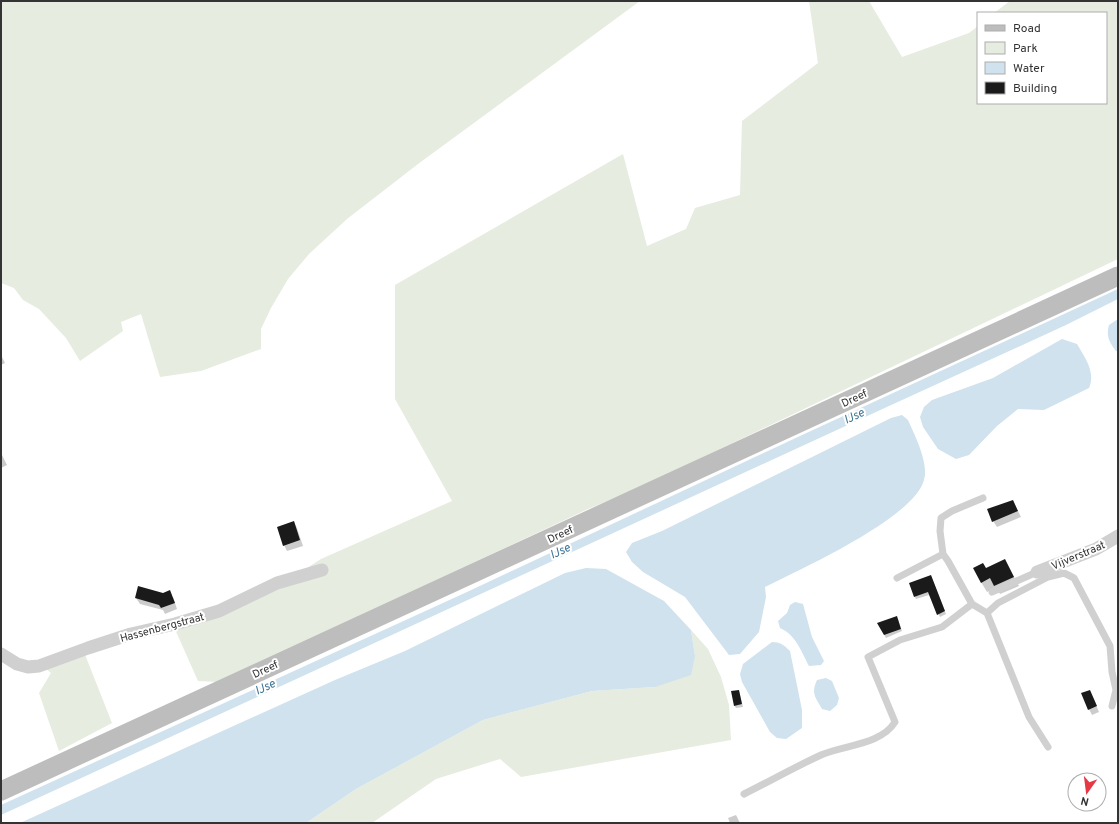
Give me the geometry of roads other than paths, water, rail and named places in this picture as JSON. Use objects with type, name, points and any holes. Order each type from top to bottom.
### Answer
[{"type":"main road","name":"Dreef","points":[[1,791],[1118,276]]},
{"type":"street","name":"Vijverstraat","points":[[1038,572],[1096,549],[1118,536]]},
{"type":"street","name":"Hassenbergstraat","points":[[1,654],[17,664],[28,667],[39,666],[130,634],[175,624],[219,611],[277,582],[322,570]]},
{"type":"lane","points":[[983,498],[952,511],[941,518],[940,531],[943,554],[972,604],[987,614],[1029,718],[1048,748]]},
{"type":"lane","points":[[897,578],[943,554]]},
{"type":"lane","points":[[992,592],[1038,572]]},
{"type":"lane","points":[[987,614],[998,602],[1048,577],[1064,573],[1074,578],[1110,646],[1112,672],[1116,690],[1112,706]]},
{"type":"lane","points":[[744,794],[822,754],[873,740],[891,728],[895,722],[868,657],[900,640],[942,627],[972,604]]},
{"type":"water","name":"IJse","points":[[1118,289],[1118,299],[1066,325],[1,815],[1,805],[467,592]]},
{"type":"water","points":[[1118,319],[1118,351],[1116,351],[1110,342],[1108,332],[1109,325]]},
{"type":"water","points":[[1062,339],[1077,344],[1089,365],[1091,382],[1089,388],[1044,410],[1018,409],[997,426],[969,455],[956,459],[938,449],[923,427],[920,417],[924,407],[932,400],[993,378]]},
{"type":"water","points":[[902,415],[908,420],[925,466],[924,480],[916,495],[900,510],[879,526],[804,568],[765,587],[766,597],[759,632],[740,654],[729,655],[685,597],[643,572],[632,562],[626,552],[632,543],[662,531],[891,418]]},
{"type":"water","points":[[586,568],[606,569],[664,601],[691,630],[695,656],[691,675],[655,687],[592,691],[483,720],[356,789],[306,823],[20,823],[335,680],[405,651],[565,573]]},
{"type":"water","points":[[795,602],[803,604],[812,637],[824,661],[821,665],[809,666],[801,649],[794,639],[786,631],[780,628],[778,621],[787,613],[790,605]]},
{"type":"water","points":[[772,642],[782,644],[790,651],[802,710],[802,728],[786,739],[777,738],[770,732],[742,682],[740,674],[743,664]]},
{"type":"water","points":[[826,678],[832,681],[839,698],[837,705],[830,711],[822,709],[814,692],[817,680]]}]
